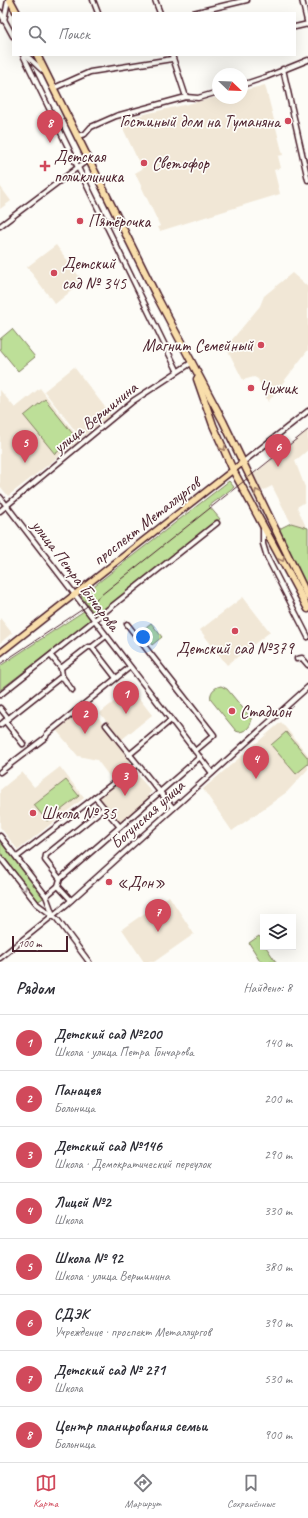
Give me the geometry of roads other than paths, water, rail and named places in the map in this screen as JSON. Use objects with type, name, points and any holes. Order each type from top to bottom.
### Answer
[{"type":"highway","points":[[9,0],[16,12]]},
{"type":"highway","points":[[38,56],[191,363],[223,421],[308,597]]},
{"type":"highway","points":[[191,363],[213,426],[233,470],[308,608]]},
{"type":"highway","points":[[213,426],[219,421],[223,421]]},
{"type":"highway","points":[[263,526],[267,526],[272,521]]},
{"type":"main road","name":"проспект Металлургов","points":[[0,653],[242,463]]},
{"type":"street","points":[[4,21],[9,0]]},
{"type":"street","points":[[93,0],[98,12]]},
{"type":"street","points":[[155,0],[160,12]]},
{"type":"street","points":[[197,12],[247,0]]},
{"type":"street","points":[[296,27],[308,23],[302,0]]},
{"type":"street","points":[[0,12],[12,34]]},
{"type":"street","points":[[24,56],[77,167],[177,370]]},
{"type":"street","points":[[25,56],[47,74]]},
{"type":"street","points":[[54,88],[90,72],[173,56],[186,97]]},
{"type":"street","points":[[248,83],[308,60]]},
{"type":"street","points":[[284,69],[308,180]]},
{"type":"street","points":[[77,136],[85,134],[91,127],[116,116],[186,97],[198,98],[212,94]]},
{"type":"street","points":[[0,226],[89,159]]},
{"type":"street","points":[[103,219],[122,226]]},
{"type":"street","name":"улица Вершинина","points":[[0,511],[133,401],[177,370],[191,363]]},
{"type":"street","name":"проспект Металлургов","points":[[242,463],[308,411]]},
{"type":"street","name":"улица Петра Гончарова","points":[[0,497],[212,773]]},
{"type":"street","points":[[0,695],[146,581],[149,576],[217,523]]},
{"type":"street","points":[[263,526],[263,544],[267,557],[308,637]]},
{"type":"street","points":[[127,624],[214,734],[196,751]]},
{"type":"street","points":[[61,668],[88,647],[92,647],[106,636]]},
{"type":"street","points":[[92,647],[116,678]]},
{"type":"street","points":[[51,656],[61,668],[62,676],[72,690]]},
{"type":"street","points":[[297,658],[302,658],[308,665]]},
{"type":"street","points":[[0,772],[46,737],[47,734],[130,667]]},
{"type":"street","points":[[0,725],[62,676]]},
{"type":"street","name":"Богунская улица","points":[[0,958],[71,900],[308,687]]},
{"type":"street","points":[[1,710],[23,744]]},
{"type":"street","points":[[129,755],[171,720]]},
{"type":"street","points":[[106,725],[173,808]]},
{"type":"street","points":[[46,896],[58,886],[60,878],[200,757]]},
{"type":"street","points":[[17,857],[137,765]]},
{"type":"street","points":[[95,797],[120,827]]},
{"type":"street","points":[[60,878],[45,860],[46,855],[104,808]]},
{"type":"street","points":[[0,836],[46,896],[53,915],[89,962]]},
{"type":"street","points":[[0,857],[37,904],[53,915]]},
{"type":"street","points":[[58,886],[71,900]]},
{"type":"tram line","points":[[0,664],[86,607],[308,430]]},
{"type":"place","name":"Гостиный дом на Туманяна","points":[[288,121]]},
{"type":"place","name":"Центр планирования семьи","points":[[50,143]]},
{"type":"place","name":"Светофор","points":[[144,163]]},
{"type":"place","name":"Детская поликлиника","points":[[45,166]]},
{"type":"place","name":"Пятёрочка","points":[[80,221]]},
{"type":"place","name":"Детский сад № 345","points":[[54,273]]},
{"type":"place","name":"Магнит Семейный","points":[[261,345]]},
{"type":"place","name":"Чижик","points":[[251,388]]},
{"type":"place","name":"Школа № 92","points":[[25,463]]},
{"type":"place","name":"СДЭК","points":[[278,467]]},
{"type":"place","name":"Детский сад №379","points":[[235,631]]},
{"type":"place","name":"Стадион","points":[[232,711]]},
{"type":"place","name":"Детский сад №200","points":[[126,714]]},
{"type":"place","name":"Панацея","points":[[85,734]]},
{"type":"place","name":"Лицей №2","points":[[256,779]]},
{"type":"place","name":"Детский сад №146","points":[[125,796]]},
{"type":"place","name":"Школа № 35","points":[[33,813]]},
{"type":"place","name":"«Дон»","points":[[109,882]]},
{"type":"place","name":"Детский сад № 271","points":[[158,932]]}]
